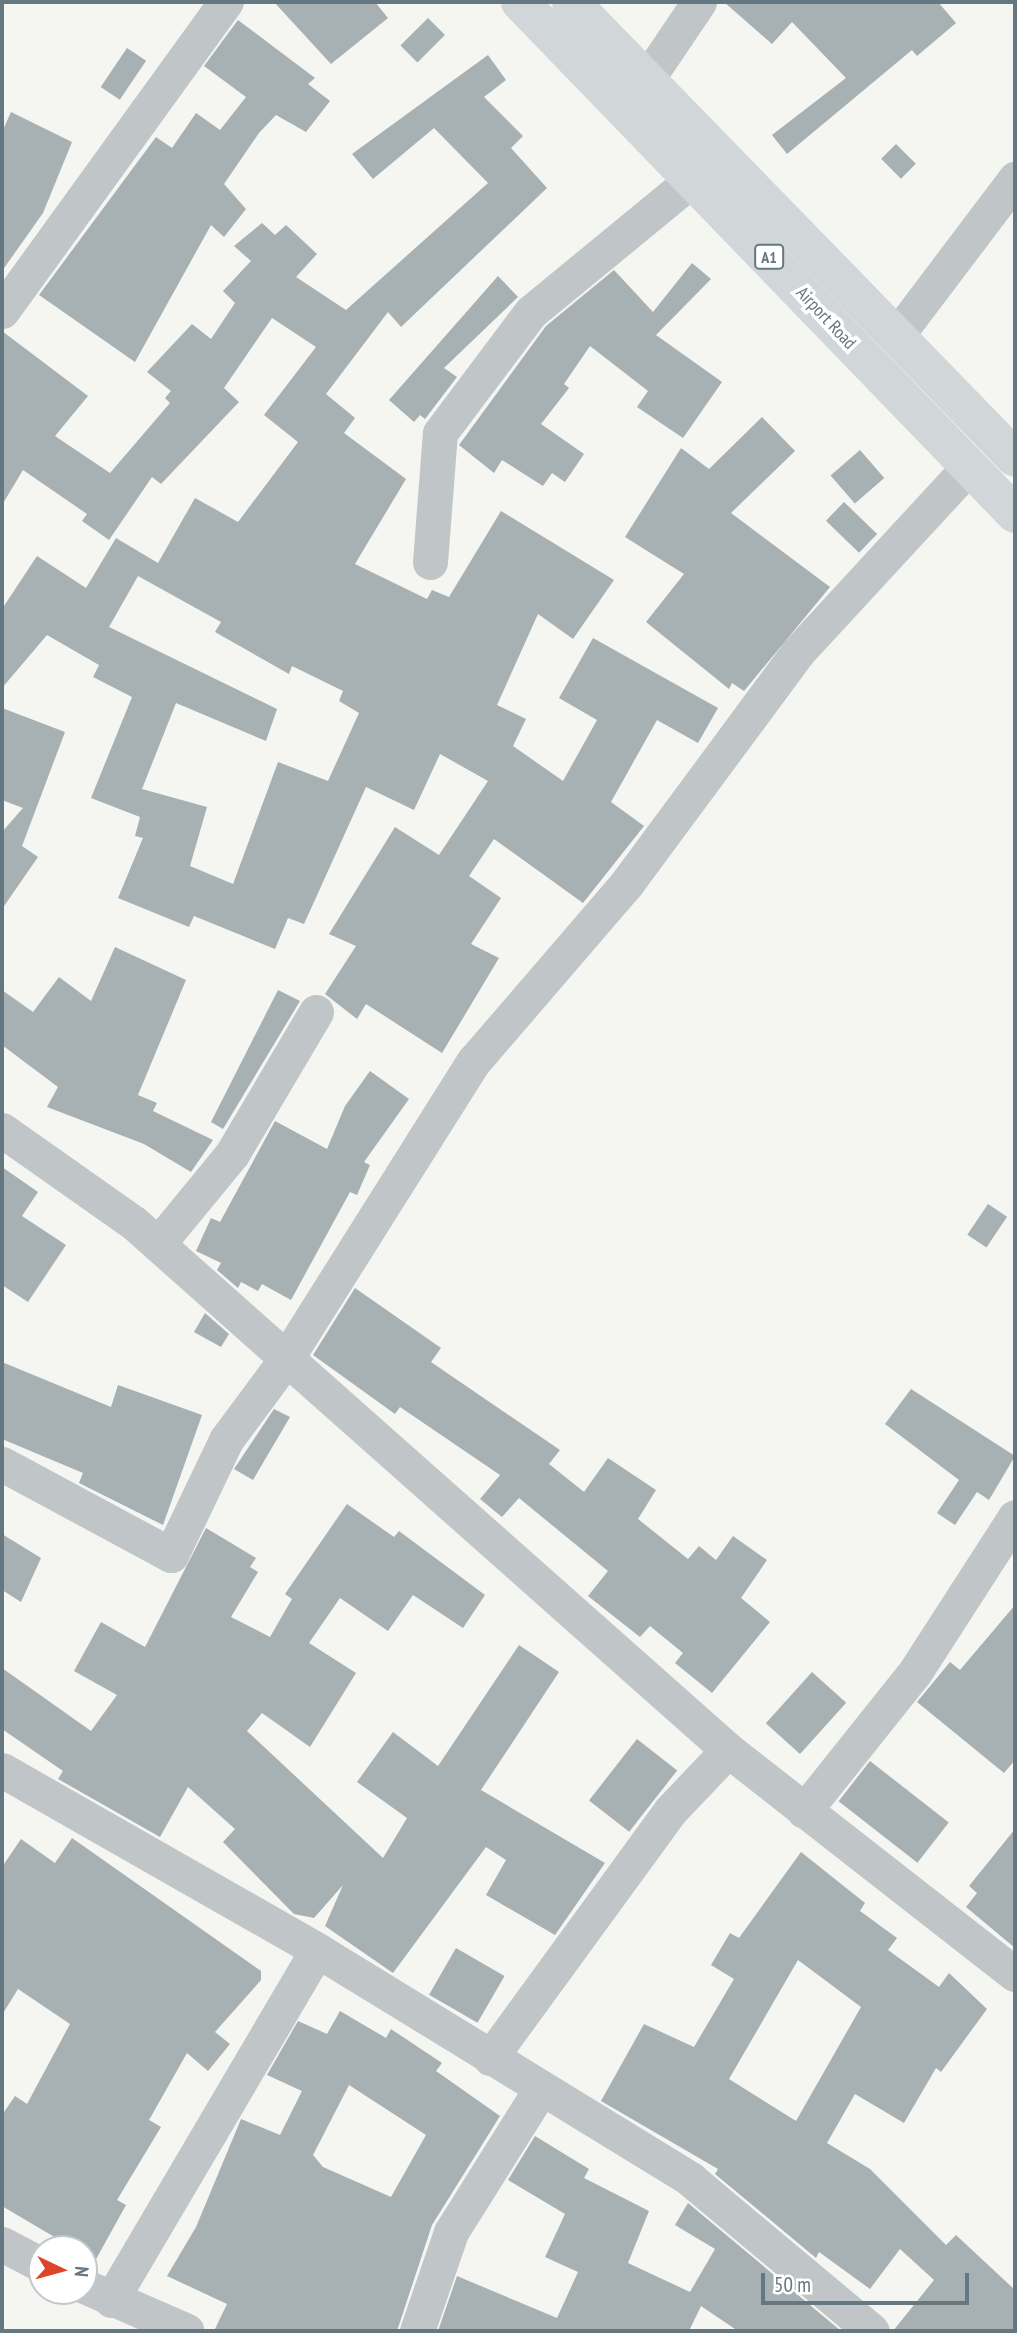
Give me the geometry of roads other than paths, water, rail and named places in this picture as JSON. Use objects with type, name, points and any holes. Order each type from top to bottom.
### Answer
[{"type":"highway","name":"Airport Road","points":[[520,2],[694,178],[968,468],[1015,514]]},
{"type":"highway","name":"A1","points":[[571,2],[1015,458]]},
{"type":"street","points":[[2,312],[226,2]]},
{"type":"street","points":[[647,79],[699,2]]},
{"type":"street","points":[[430,562],[440,433],[531,312],[694,178]]},
{"type":"street","points":[[897,335],[1015,179]]},
{"type":"street","points":[[2,1464],[170,1555],[226,1440],[286,1359],[474,1060],[627,883],[797,653],[968,468]]},
{"type":"street","points":[[159,1244],[232,1154],[316,1012]]},
{"type":"street","points":[[2,1130],[159,1244],[728,1750],[1015,1974]]},
{"type":"street","points":[[804,1811],[915,1672],[1015,1517]]},
{"type":"street","points":[[490,2058],[670,1811],[728,1750]]},
{"type":"street","points":[[2,1770],[317,1950],[540,2090],[690,2179],[872,2331]]},
{"type":"street","points":[[187,2331],[98,2293],[317,1950]]},
{"type":"street","points":[[417,2331],[451,2232],[540,2090]]},
{"type":"street","points":[[2,2244],[28,2258]]}]
